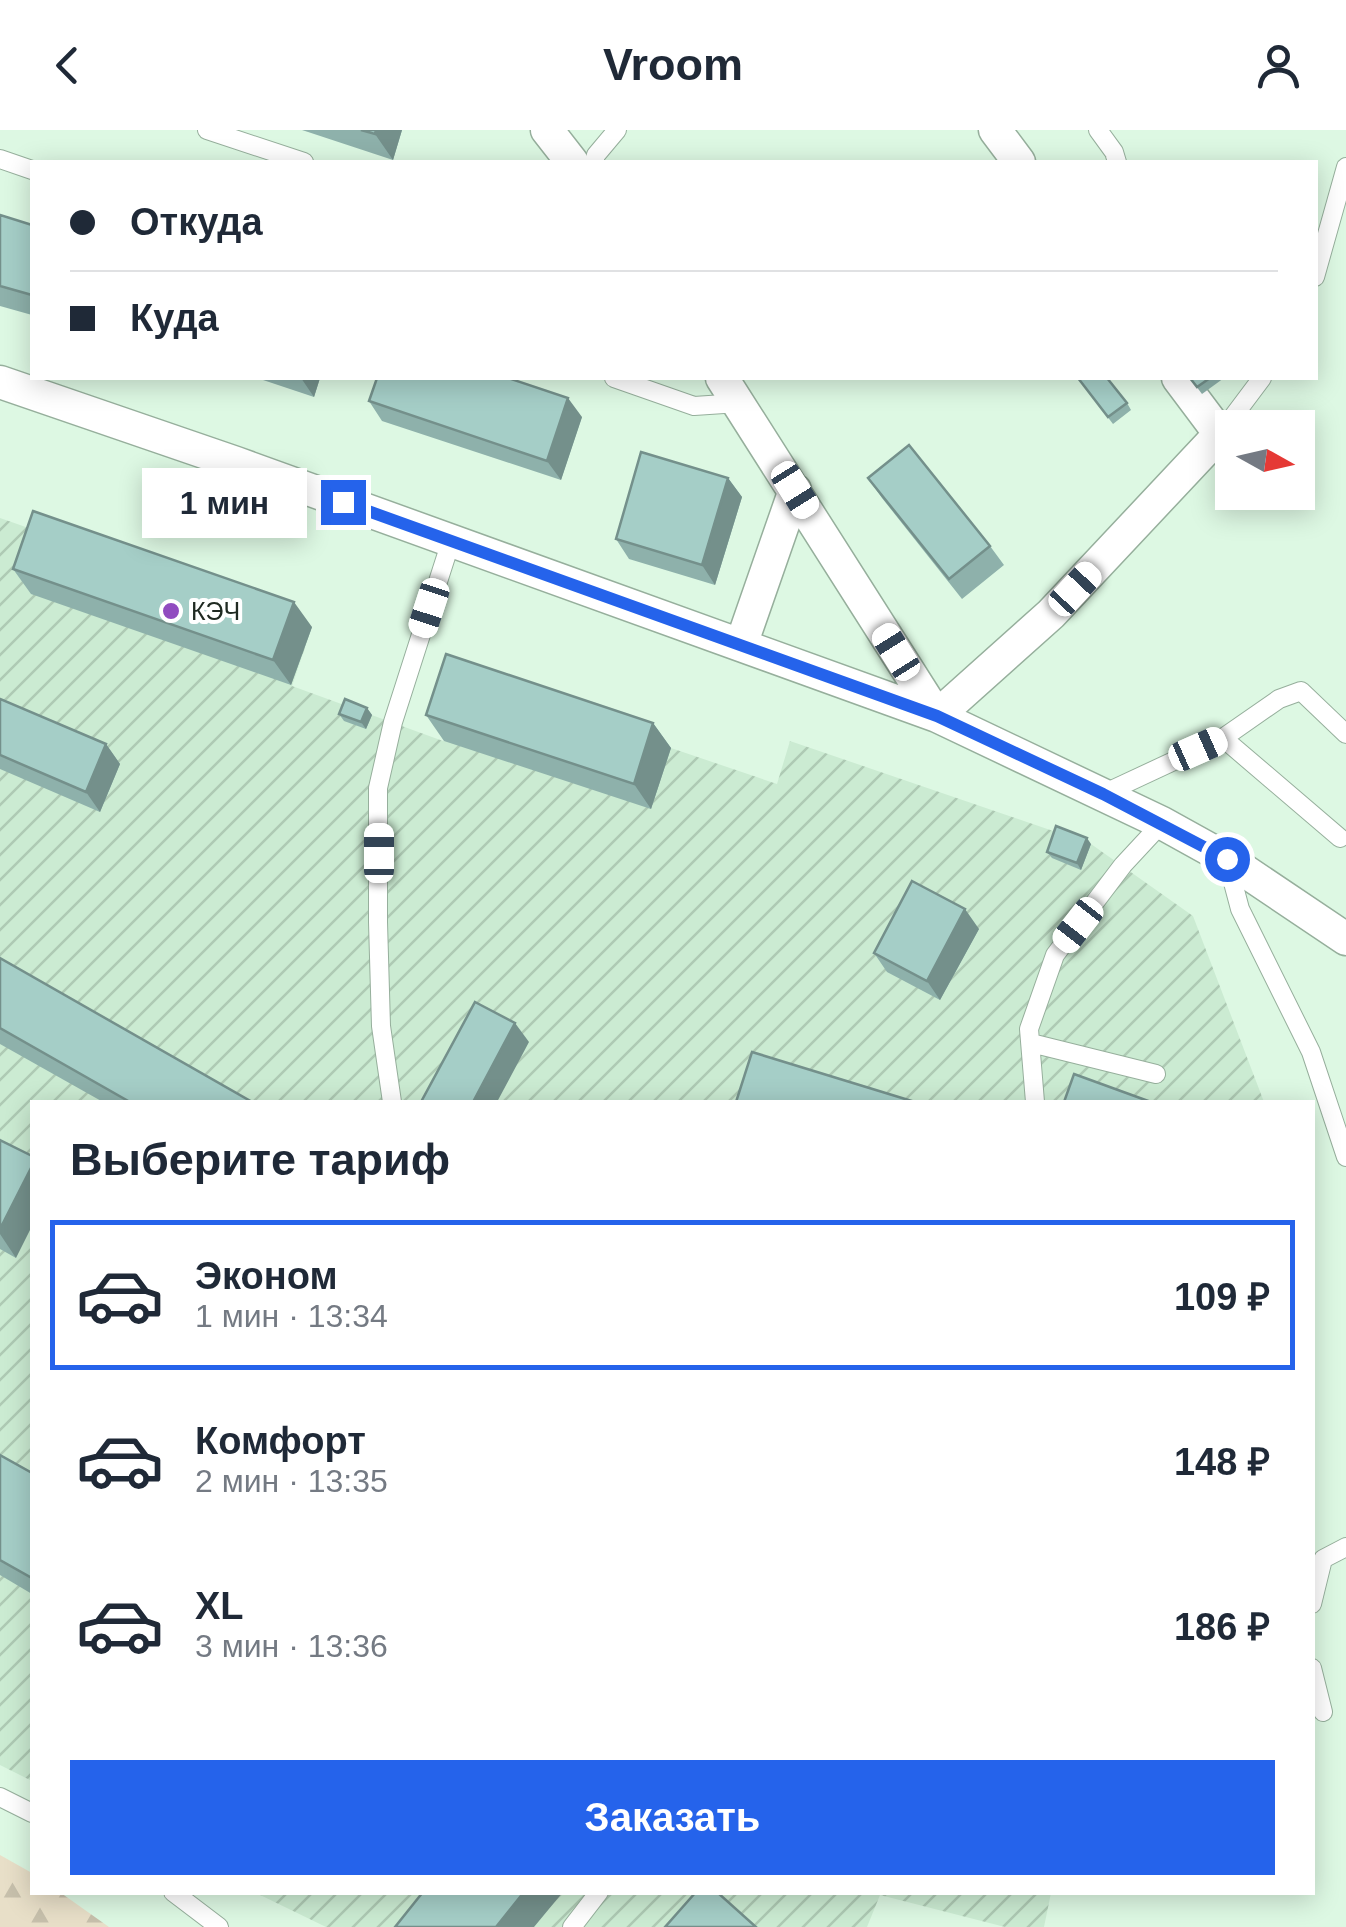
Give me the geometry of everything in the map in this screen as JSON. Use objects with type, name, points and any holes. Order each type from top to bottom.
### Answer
[{"type":"street","points":[[547,130],[570,160]]},
{"type":"street","points":[[996,130],[1018,160]]},
{"type":"street","points":[[1180,380],[1215,427]]},
{"type":"street","points":[[0,382],[937,716],[1162,823],[1227,859],[1346,938]]},
{"type":"street","points":[[731,390],[937,716]]},
{"type":"street","points":[[937,716],[1051,614],[1215,439]]},
{"type":"street","points":[[741,645],[795,490]]},
{"type":"lane","points":[[207,130],[298,160]]},
{"type":"lane","points":[[595,160],[617,130]]},
{"type":"lane","points":[[1098,130],[1116,160]]},
{"type":"lane","points":[[0,159],[30,169]]},
{"type":"lane","points":[[1318,266],[1346,167]]},
{"type":"lane","points":[[620,380],[694,406],[731,390]]},
{"type":"lane","points":[[1238,410],[1260,380]]},
{"type":"lane","points":[[392,1100],[381,1009],[378,788],[393,722],[451,541]]},
{"type":"lane","points":[[1103,794],[1223,738],[1279,699],[1301,691],[1346,734]]},
{"type":"lane","points":[[1223,738],[1340,838]]},
{"type":"lane","points":[[1035,1100],[1029,1030],[1055,955],[1124,865],[1162,823]]},
{"type":"lane","points":[[1227,859],[1240,909],[1311,1052],[1346,1157]]},
{"type":"lane","points":[[1030,1043],[1156,1074]]},
{"type":"lane","points":[[1315,1590],[1322,1559],[1346,1547]]},
{"type":"lane","points":[[1315,1680],[1323,1712]]},
{"type":"lane","points":[[0,1796],[30,1812]]},
{"type":"lane","points":[[177,1895],[219,1927]]},
{"type":"lane","points":[[572,1927],[597,1895]]},
{"type":"shaded area","points":[[0,518],[312,627],[292,686],[443,741],[671,748],[777,784],[790,741],[1091,844],[1193,916],[1263,1100],[30,1100],[30,1780],[0,1765]]},
{"type":"shaded area","points":[[260,1895],[880,1895],[867,1927],[326,1927]]},
{"type":"shaded area","points":[[880,1895],[1051,1895],[1044,1927],[1005,1927]]},
{"type":"green space","points":[[0,1855],[30,1872],[30,1895],[64,1895],[109,1927],[0,1927]]},
{"type":"building","points":[[0,215],[30,224],[30,294],[0,286]]},
{"type":"building","points":[[376,380],[514,380],[568,398],[547,461],[369,401]]},
{"type":"building","points":[[1080,380],[1109,380],[1127,403],[1108,417]]},
{"type":"building","points":[[909,445],[990,546],[949,579],[868,478]]},
{"type":"building","points":[[641,452],[728,478],[702,565],[616,539]]},
{"type":"building","name":"КЭЧ","points":[[33,511],[294,602],[273,660],[13,569]]},
{"type":"building","points":[[446,654],[653,723],[634,784],[426,715]]},
{"type":"building","points":[[0,699],[106,744],[86,792],[0,755]]},
{"type":"building","points":[[345,699],[367,708],[361,722],[339,714]]},
{"type":"building","points":[[1056,826],[1087,838],[1077,863],[1047,852]]},
{"type":"building","points":[[912,881],[965,909],[927,981],[874,953]]},
{"type":"building","points":[[0,958],[248,1100],[126,1100],[0,1028]]},
{"type":"building","points":[[475,1002],[515,1023],[474,1100],[422,1100]]},
{"type":"building","points":[[752,1052],[908,1100],[737,1100]]},
{"type":"building","points":[[1074,1074],[1146,1100],[1065,1100]]},
{"type":"building","points":[[0,1140],[30,1155],[30,1170],[0,1229]]},
{"type":"building","points":[[0,1455],[30,1472],[30,1577],[0,1560]]},
{"type":"building","points":[[421,1895],[522,1895],[496,1927],[395,1927]]},
{"type":"building","points":[[693,1895],[720,1895],[756,1927],[665,1927]]},
{"type":"place","name":"КЭЧ","points":[[171,611]]},
{"type":"route","points":[[343,502],[937,716],[1162,823],[1227,859]]}]
